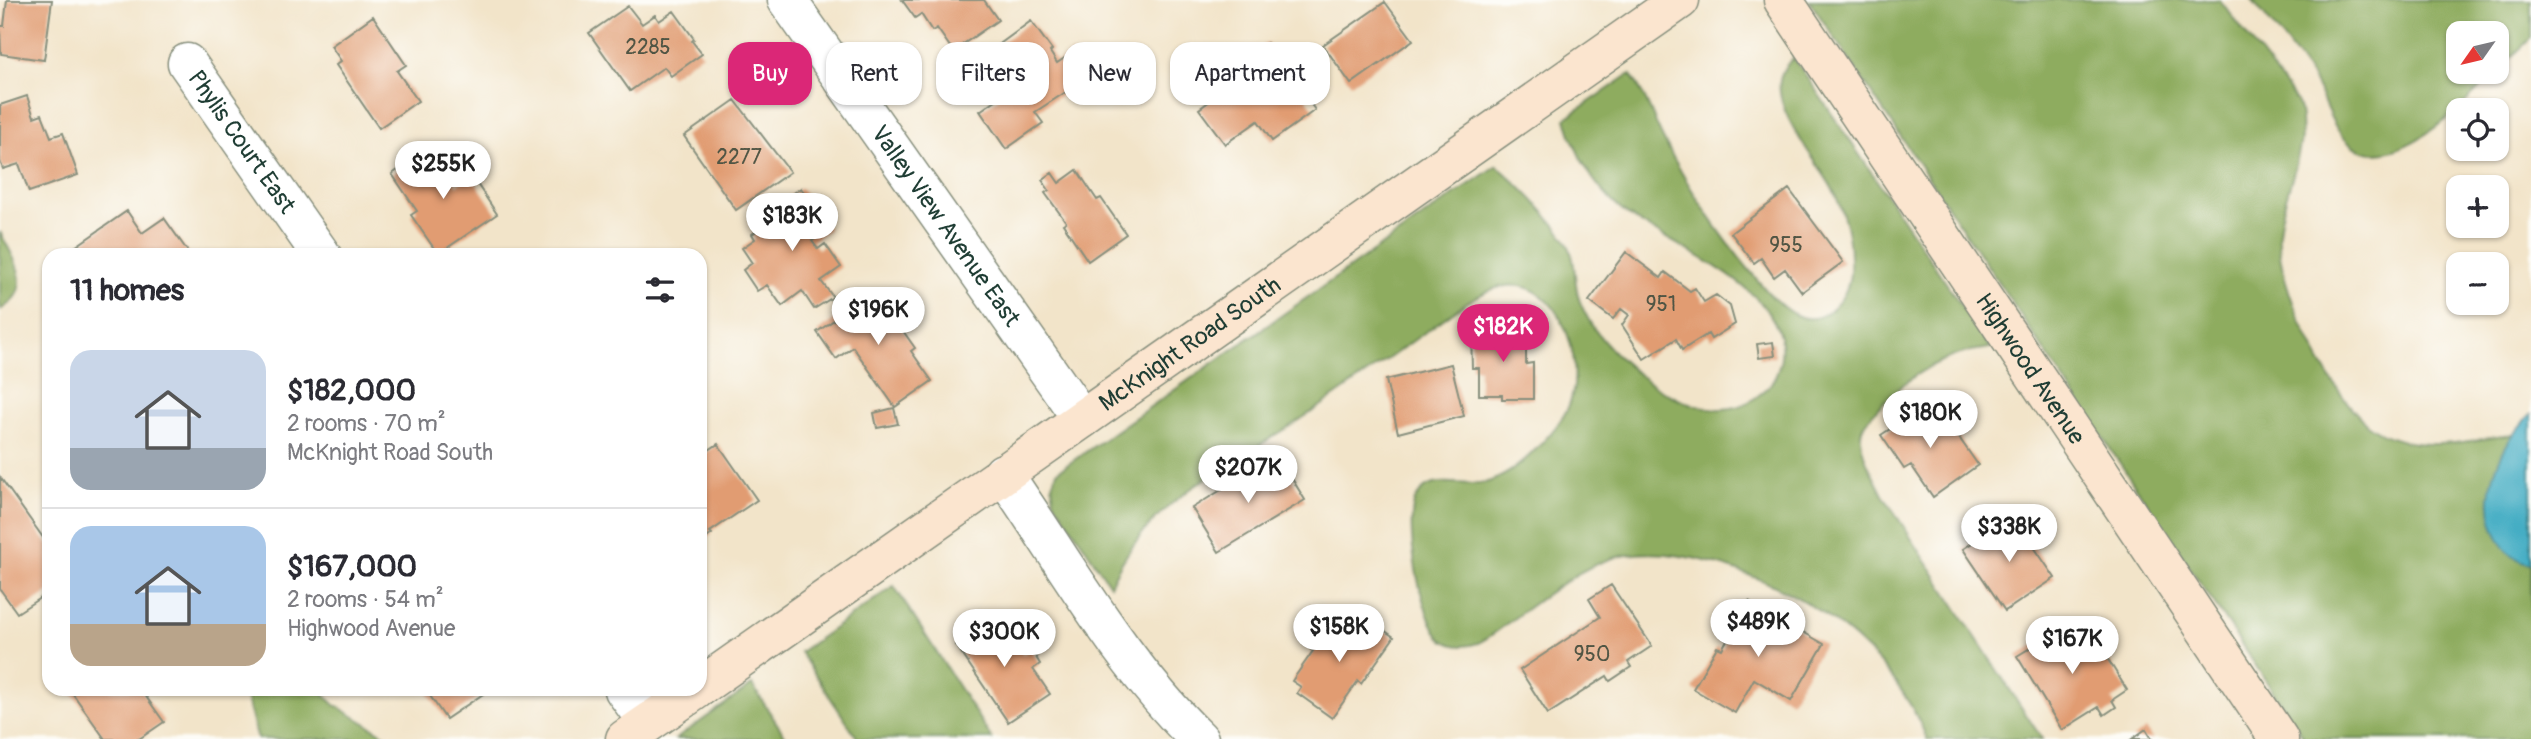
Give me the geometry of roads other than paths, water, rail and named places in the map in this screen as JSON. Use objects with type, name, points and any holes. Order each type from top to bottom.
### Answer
[{"type":"street","name":"Valley View Avenue East","points":[[787,0],[1082,419]]},
{"type":"street","name":"McKnight Road South","points":[[707,682],[1680,0]]},
{"type":"street","name":"Highwood Avenue","points":[[1783,0],[2279,739]]},
{"type":"street","name":"Phylis Court East","points":[[187,63],[316,248]]},
{"type":"street","points":[[1003,473],[1136,667],[1167,706],[1199,739]]},
{"type":"street","points":[[626,696],[636,731]]},
{"type":"street","name":"McKnight Road South","points":[[636,731],[686,696]]},
{"type":"water","points":[[2531,414],[2531,563],[2517,559],[2504,546],[2494,526],[2490,509],[2494,474],[2501,457],[2509,441]]}]
